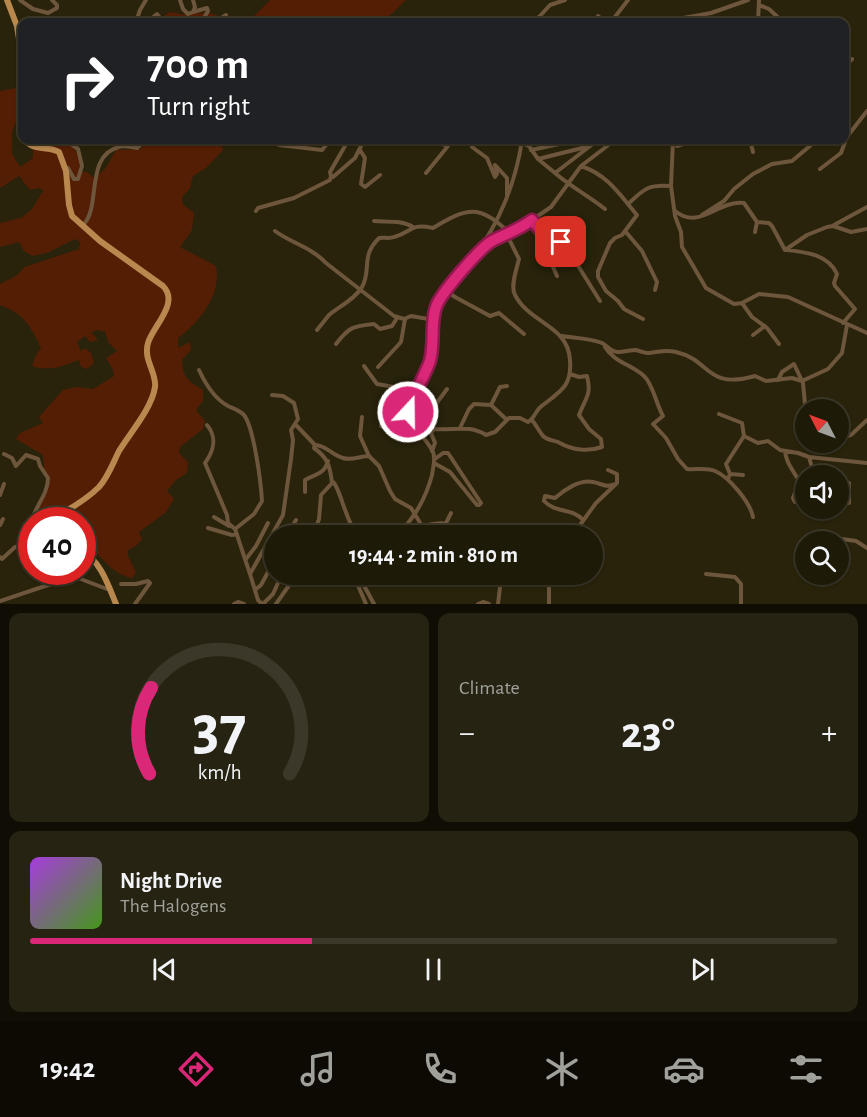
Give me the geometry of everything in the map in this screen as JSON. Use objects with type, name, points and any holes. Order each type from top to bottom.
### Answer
[{"type":"main road","points":[[8,0],[18,31]]},
{"type":"main road","points":[[8,0],[18,37]]},
{"type":"main road","points":[[29,144],[59,152],[66,171],[72,216],[100,241],[163,286],[169,298],[167,307],[148,342],[148,363],[155,386],[148,404],[98,487],[74,507]]},
{"type":"main road","points":[[32,144],[58,148],[68,168],[74,215],[166,286],[170,292],[171,301],[150,344],[150,358],[157,379],[157,387],[147,412],[101,487],[78,507]]},
{"type":"main road","points":[[96,564],[115,604]]},
{"type":"main road","points":[[96,568],[115,604]]},
{"type":"street","points":[[20,0],[33,9],[48,13],[57,8],[52,0]]},
{"type":"street","points":[[137,18],[146,0]]},
{"type":"street","points":[[180,0],[188,14],[207,8],[208,11],[204,18]]},
{"type":"street","points":[[193,0],[195,5],[193,12]]},
{"type":"street","points":[[539,18],[550,5],[563,0]]},
{"type":"street","points":[[614,18],[628,0]]},
{"type":"street","points":[[683,18],[711,13],[748,0]]},
{"type":"street","points":[[758,18],[759,2]]},
{"type":"street","points":[[759,2],[779,18]]},
{"type":"street","points":[[222,18],[226,15]]},
{"type":"street","points":[[849,62],[852,59]]},
{"type":"street","points":[[849,134],[867,111]]},
{"type":"street","points":[[68,168],[74,179],[78,180],[82,166],[78,149],[71,144]]},
{"type":"street","points":[[84,224],[89,215],[95,181],[102,159],[116,147],[137,148],[141,144]]},
{"type":"street","points":[[279,145],[322,150],[327,144]]},
{"type":"street","points":[[256,211],[270,203],[302,195],[330,180],[332,167],[345,144]]},
{"type":"street","points":[[331,176],[338,175],[355,158],[362,144]]},
{"type":"street","points":[[426,173],[448,146],[442,144]]},
{"type":"street","points":[[472,144],[472,147],[487,158],[495,177],[497,174],[495,165],[507,178],[506,199]]},
{"type":"street","points":[[474,258],[488,236],[506,199],[520,144]]},
{"type":"street","points":[[526,144],[538,159],[568,185],[588,195],[605,209]]},
{"type":"street","points":[[531,150],[559,144]]},
{"type":"street","points":[[555,173],[593,144]]},
{"type":"street","points":[[406,525],[428,491],[434,461],[432,451],[415,428],[408,412],[429,362],[436,304],[445,290],[485,247],[550,207],[581,166],[610,144]]},
{"type":"street","points":[[674,144],[671,186],[682,247],[703,285],[734,304],[742,303],[759,294],[796,300],[867,333]]},
{"type":"street","points":[[749,144],[753,152]]},
{"type":"street","points":[[701,217],[724,201],[734,189],[753,174],[772,164],[792,161],[812,144]]},
{"type":"street","points":[[819,169],[841,153],[844,144]]},
{"type":"street","points":[[538,159],[590,146]]},
{"type":"street","points":[[359,150],[365,158],[361,184],[365,187],[380,175]]},
{"type":"street","points":[[581,166],[592,170],[612,184],[637,215],[625,231],[610,243],[598,271],[598,277],[606,291],[624,309],[643,319]]},
{"type":"street","points":[[628,204],[648,187],[671,186]]},
{"type":"street","points":[[675,211],[686,219],[701,217],[717,208],[739,203],[747,206],[757,222],[755,232]]},
{"type":"street","points":[[785,250],[807,235],[833,226],[867,207]]},
{"type":"street","points":[[317,330],[328,317],[346,304],[360,289],[366,273],[367,255],[379,238],[394,237],[413,227],[433,228],[448,219],[478,211],[495,221],[508,234],[519,259],[513,285],[514,294],[532,315],[550,326],[566,342],[569,349],[570,374],[560,393],[539,408],[532,420],[528,422],[512,417],[495,432],[486,435],[475,429],[432,430],[435,443],[432,451]]},
{"type":"street","points":[[532,220],[540,230],[549,230],[567,248],[600,302]]},
{"type":"street","points":[[374,221],[410,224],[413,227]]},
{"type":"street","points":[[757,222],[769,223],[785,250]]},
{"type":"street","points":[[833,226],[851,232],[867,229]]},
{"type":"street","points":[[275,231],[291,242],[318,254],[326,263],[397,318],[411,316],[434,320]]},
{"type":"street","points":[[625,231],[642,251],[657,282],[654,290]]},
{"type":"street","points":[[557,276],[549,258],[567,248]]},
{"type":"street","points":[[560,336],[574,336],[602,343],[617,352],[632,350],[649,353],[662,349],[679,352],[689,356],[708,372],[722,379],[744,380],[755,376],[766,381],[792,378],[802,381],[811,378],[834,364],[842,353],[845,324],[855,309],[835,286],[837,274],[831,264],[803,250],[785,250]]},
{"type":"street","points":[[445,290],[490,316],[500,313],[520,333],[524,334]]},
{"type":"street","points":[[742,303],[752,317],[765,326],[779,344]]},
{"type":"street","points":[[336,344],[348,329],[374,324],[380,329],[395,324],[397,318]]},
{"type":"street","points":[[378,367],[401,342],[405,318]]},
{"type":"street","points":[[753,334],[765,326]]},
{"type":"street","points":[[602,343],[608,352],[623,364],[647,378],[663,416],[653,424],[666,438],[678,459],[687,469],[706,469],[729,476],[743,475]]},
{"type":"street","points":[[777,380],[782,372],[794,364],[802,381],[804,399]]},
{"type":"street","points":[[364,366],[377,384],[394,387],[413,399]]},
{"type":"street","points":[[199,370],[207,385],[228,406],[245,417],[252,432],[262,501],[254,514],[232,535],[208,528]]},
{"type":"street","points":[[532,420],[544,437],[566,448],[592,450],[602,447],[601,439],[588,429],[579,415],[588,399],[590,389],[587,376],[579,377],[570,374]]},
{"type":"street","points":[[491,405],[500,387],[507,386]]},
{"type":"street","points":[[381,426],[404,434],[415,428],[447,389]]},
{"type":"street","points":[[272,395],[283,396],[294,403],[298,419],[291,430],[293,440],[286,501],[278,525]]},
{"type":"street","points":[[460,428],[474,404],[491,405],[507,420]]},
{"type":"street","points":[[719,414],[742,423],[744,436],[726,464],[729,476],[749,506],[753,517]]},
{"type":"street","points":[[362,417],[357,434],[369,456],[379,466],[395,499],[411,508],[422,526],[446,523],[448,525]]},
{"type":"street","points":[[849,436],[867,420]]},
{"type":"street","points":[[295,424],[315,445],[314,448],[325,456],[332,483]]},
{"type":"street","points":[[207,425],[214,435],[209,457],[205,463],[227,515],[228,523],[236,532],[255,590],[262,604],[273,594],[277,585]]},
{"type":"street","points":[[744,436],[758,443],[768,441],[776,448],[809,457],[867,463]]},
{"type":"street","points":[[315,445],[320,445],[339,458],[369,456]]},
{"type":"street","points":[[785,451],[786,462],[795,474]]},
{"type":"street","points":[[443,453],[448,453],[481,503],[477,505],[450,472],[434,461],[443,453]]},
{"type":"street","points":[[4,454],[12,458],[16,466],[26,455],[38,459],[39,466],[48,478],[47,489],[36,507]]},
{"type":"street","points":[[809,457],[812,465]]},
{"type":"street","points":[[304,492],[305,480],[321,473],[328,461]]},
{"type":"street","points":[[580,525],[596,503],[616,484],[617,474],[608,470]]},
{"type":"street","points":[[583,520],[576,513],[550,507],[544,501],[545,496],[555,498],[565,489],[583,482],[591,481],[606,487],[616,484]]},
{"type":"street","points":[[317,525],[321,495],[332,483]]},
{"type":"street","points":[[332,483],[338,486],[342,505],[351,525]]},
{"type":"street","points":[[0,495],[4,484]]},
{"type":"street","points":[[446,523],[450,513]]},
{"type":"street","points":[[214,517],[236,532]]},
{"type":"street","points":[[0,525],[3,519]]},
{"type":"street","points":[[293,525],[296,520]]},
{"type":"street","points":[[246,559],[268,523]]},
{"type":"street","points":[[849,540],[856,541],[867,548]]},
{"type":"street","points":[[0,557],[2,559],[18,546]]},
{"type":"street","points":[[250,574],[264,554]]},
{"type":"street","points":[[706,574],[735,577],[741,584],[741,604]]},
{"type":"street","points":[[0,601],[51,584],[78,578],[107,590]]},
{"type":"street","points":[[255,590],[264,579]]},
{"type":"street","points":[[121,584],[148,581],[150,583],[135,604]]},
{"type":"street","points":[[278,603],[290,585]]},
{"type":"street","points":[[358,585],[366,604]]},
{"type":"street","points":[[364,585],[374,604]]},
{"type":"street","points":[[549,585],[549,604]]},
{"type":"street","points":[[498,604],[500,587]]},
{"type":"street","points":[[234,604],[238,602],[244,604]]},
{"type":"street","points":[[478,604],[483,602],[489,604]]},
{"type":"shaded area","points":[[270,0],[406,0],[387,18],[252,18]]},
{"type":"shaded area","points":[[170,12],[187,15],[206,12],[224,18],[161,18]]},
{"type":"shaded area","points":[[16,88],[18,117],[12,132],[12,154],[20,167],[33,158],[33,144],[69,144],[78,157],[79,171],[87,172],[94,178],[105,169],[116,150],[140,149],[145,144],[221,144],[223,150],[206,168],[193,176],[190,188],[182,197],[183,205],[194,213],[192,230],[180,247],[216,266],[216,287],[208,306],[194,324],[178,338],[178,348],[190,342],[191,350],[182,360],[183,366],[187,378],[203,390],[203,401],[196,410],[205,421],[203,429],[180,447],[179,453],[188,462],[187,473],[176,480],[167,491],[174,499],[166,512],[139,532],[142,539],[128,550],[128,556],[136,573],[132,578],[111,568],[96,553],[96,507],[38,507],[49,479],[44,469],[43,455],[16,439],[20,433],[43,423],[39,417],[63,390],[77,387],[93,389],[114,376],[106,358],[117,351],[108,342],[105,332],[98,330],[91,332],[98,340],[90,342],[85,336],[77,342],[81,351],[85,348],[91,353],[94,363],[87,369],[81,367],[79,360],[50,368],[32,366],[41,348],[30,327],[21,316],[0,305],[0,284],[16,276],[25,267],[79,249],[80,242],[75,239],[47,253],[32,256],[24,251],[19,242],[0,247],[0,223],[21,218],[32,209],[43,191],[40,188],[30,190],[19,176],[0,188],[0,91]]},
{"type":"route","points":[[408,412],[429,362],[434,313],[436,304],[445,290],[492,241],[532,220],[540,230],[549,230],[561,242]]}]
